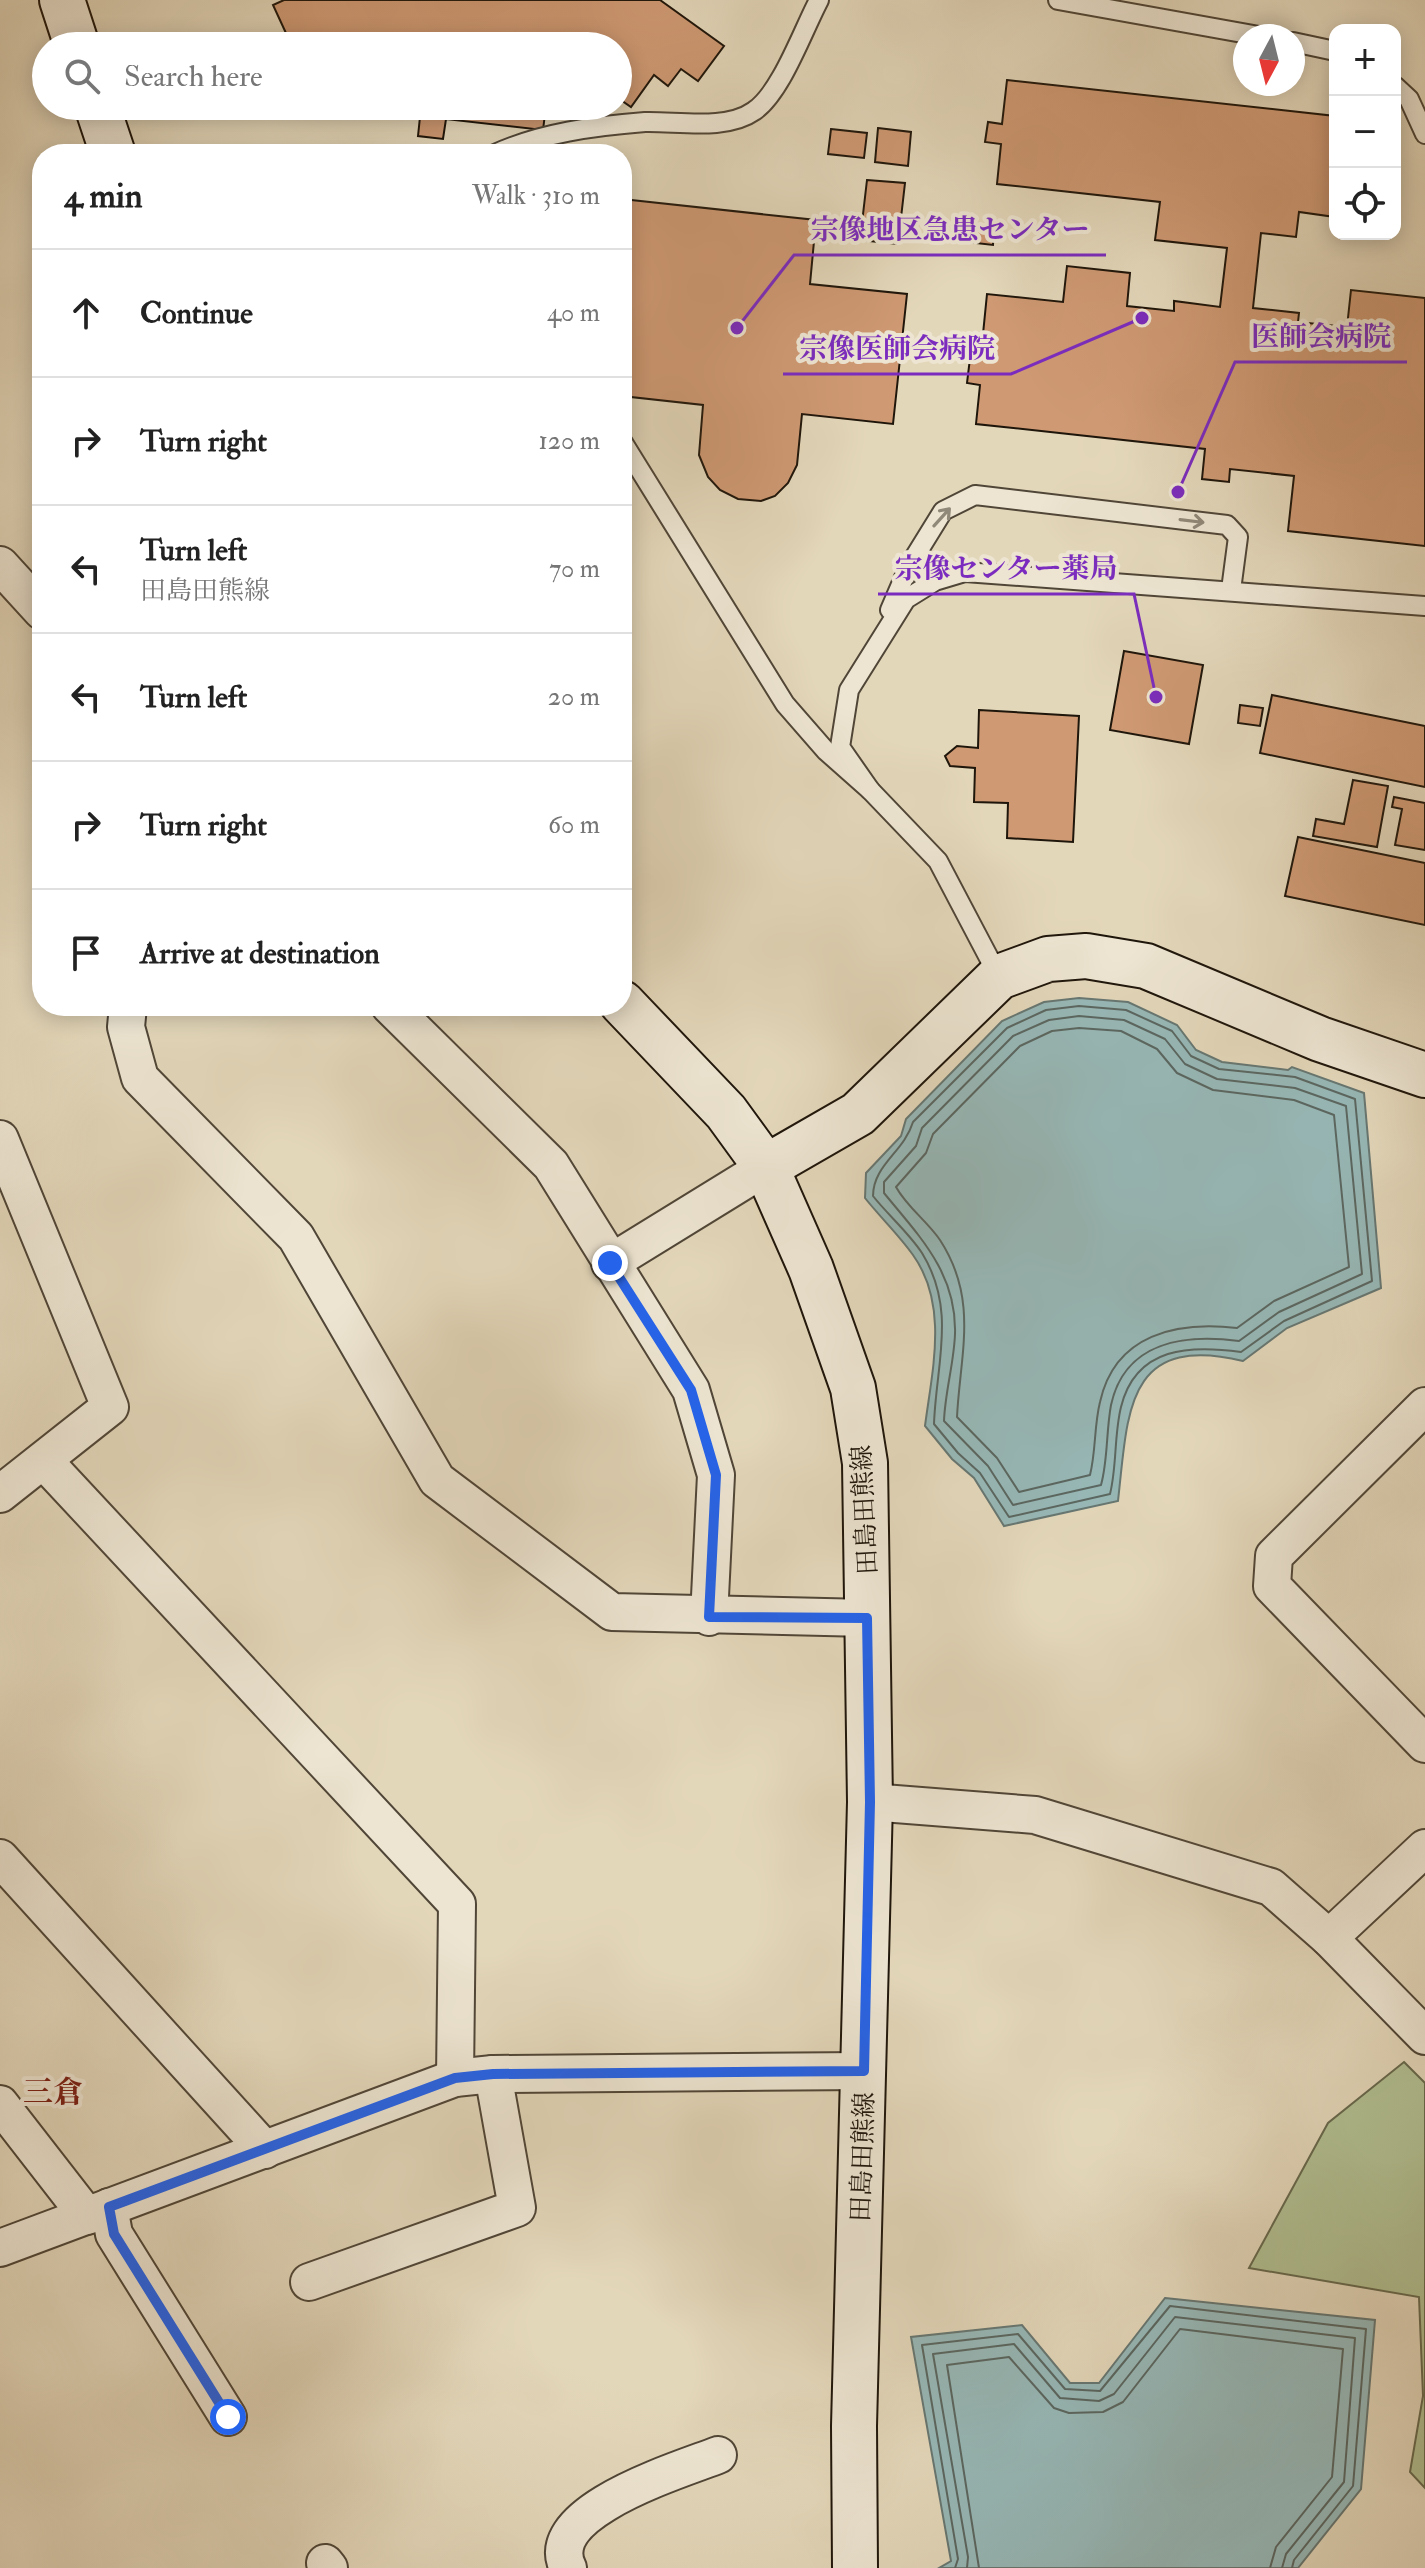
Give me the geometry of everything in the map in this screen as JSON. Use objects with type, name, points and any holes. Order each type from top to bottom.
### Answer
[{"type":"main road","points":[[62,0],[72,32]]},
{"type":"main road","points":[[102,120],[110,144]]},
{"type":"main road","points":[[766,1167],[858,1114],[999,977],[1048,959],[1086,956],[1146,966],[1320,1039],[1425,1075]]},
{"type":"main road","name":"田島田熊線","points":[[632,1013],[726,1112],[766,1167],[811,1269],[853,1388],[865,1463],[870,1802],[854,2426],[855,2568]]},
{"type":"street","points":[[0,565],[32,600]]},
{"type":"street","points":[[127,1016],[126,1027],[140,1078],[296,1237],[437,1480],[612,1612],[709,1617],[867,1618]]},
{"type":"street","points":[[400,1016],[551,1165],[691,1390],[716,1475],[709,1617]]},
{"type":"street","points":[[0,1139],[12,1209],[110,1407],[0,1494]]},
{"type":"street","points":[[610,1263],[766,1167]]},
{"type":"street","points":[[1425,1406],[1274,1556],[1272,1586],[1425,1744]]},
{"type":"street","points":[[44,1461],[457,1904],[455,2078]]},
{"type":"street","points":[[870,1802],[1035,1815],[1271,1887],[1329,1938],[1425,2036]]},
{"type":"street","points":[[1329,1938],[1425,1848]]},
{"type":"street","points":[[0,1858],[265,2150]]},
{"type":"street","points":[[0,2248],[455,2078],[493,2074],[864,2071]]},
{"type":"street","points":[[309,2282],[517,2208],[493,2074]]},
{"type":"street","points":[[0,2104],[98,2211],[228,2417]]},
{"type":"street","points":[[568,2568],[563,2558],[564,2541],[581,2518],[629,2491],[718,2455]]},
{"type":"lane","points":[[518,144],[531,138],[643,122],[725,121],[753,112],[770,95],[819,0]]},
{"type":"lane","points":[[1058,0],[1233,31]]},
{"type":"lane","points":[[1305,45],[1329,50]]},
{"type":"lane","points":[[1401,92],[1409,99],[1425,134]]},
{"type":"lane","points":[[632,457],[785,704],[826,751],[870,790],[938,861],[999,977]]},
{"type":"lane","points":[[868,660],[909,566],[943,511],[975,495],[1227,525],[1238,537],[1231,590]]},
{"type":"lane","points":[[870,790],[840,747],[849,690],[906,599],[935,581],[965,572],[1425,606]]},
{"type":"green space","points":[[1404,2062],[1425,2083],[1425,2488],[1410,2472],[1423,2396],[1419,2297],[1249,2268],[1328,2123]]},
{"type":"water","points":[[1079,998],[1128,1002],[1177,1025],[1196,1050],[1222,1062],[1288,1070],[1292,1067],[1364,1093],[1381,1288],[1287,1328],[1243,1361],[1204,1355],[1175,1359],[1154,1370],[1140,1388],[1131,1411],[1118,1501],[1004,1526],[974,1478],[952,1459],[925,1426],[934,1361],[931,1295],[913,1255],[865,1198],[866,1173],[901,1136],[906,1119],[1002,1021],[1044,1002]]},
{"type":"water","points":[[1165,2298],[1375,2320],[1361,2489],[1298,2568],[939,2568],[951,2561],[911,2337],[1022,2325],[1070,2383],[1099,2383]]},
{"type":"building","points":[[284,0],[660,0],[724,46],[698,81],[681,69],[668,86],[654,75],[632,106],[632,32],[285,32],[273,5]]},
{"type":"building","points":[[1007,80],[1329,115],[1329,216],[1299,212],[1296,237],[1261,233],[1253,308],[1299,313],[1298,322],[1347,327],[1351,290],[1425,298],[1425,546],[1288,531],[1294,476],[1230,469],[1229,482],[1202,479],[1205,449],[976,424],[980,385],[967,383],[973,334],[983,334],[987,294],[1063,302],[1067,266],[1130,273],[1127,306],[1174,311],[1174,301],[1220,307],[1227,248],[1155,240],[1160,202],[997,184],[1001,144],[985,142],[988,122],[1002,124]]},
{"type":"building","points":[[420,120],[446,120],[443,139],[418,136]]},
{"type":"building","points":[[455,120],[544,120],[543,130]]},
{"type":"building","points":[[878,128],[911,132],[908,166],[875,162]]},
{"type":"building","points":[[831,129],[867,133],[864,158],[828,154]]},
{"type":"building","points":[[867,180],[905,183],[898,244],[860,240]]},
{"type":"building","points":[[632,200],[816,220],[810,284],[907,294],[893,424],[802,414],[797,465],[788,483],[775,496],[761,501],[738,499],[720,490],[708,477],[699,455],[703,405],[632,397]]},
{"type":"building","points":[[961,225],[994,228],[993,245],[959,241]]},
{"type":"building","points":[[1124,651],[1203,665],[1189,744],[1110,730]]},
{"type":"building","points":[[1272,695],[1425,726],[1425,787],[1260,753]]},
{"type":"building","points":[[1240,705],[1263,708],[1260,726],[1238,723]]},
{"type":"building","points":[[979,710],[1079,716],[1073,842],[1007,838],[1008,803],[974,802],[975,768],[950,766],[945,756],[957,746],[978,748]]},
{"type":"building","points":[[1353,780],[1388,786],[1377,847],[1313,836],[1316,819],[1344,824]]},
{"type":"building","points":[[1394,797],[1425,803],[1425,850],[1395,845],[1402,809],[1392,807]]},
{"type":"building","points":[[1298,837],[1425,863],[1425,925],[1285,896]]},
{"type":"place","name":"宗像医師会病院","points":[[1142,318]]},
{"type":"place","name":"宗像地区急患センター","points":[[737,328]]},
{"type":"place","name":"医師会病院","points":[[1178,492]]},
{"type":"place","name":"宗像センター薬局","points":[[1156,697]]},
{"type":"district","name":"三倉","points":[[53,2092]]},
{"type":"route","points":[[228,2417],[114,2234],[109,2207],[455,2078],[493,2074],[864,2071],[870,1802],[867,1618],[709,1617],[716,1475],[691,1390],[610,1263]]}]
